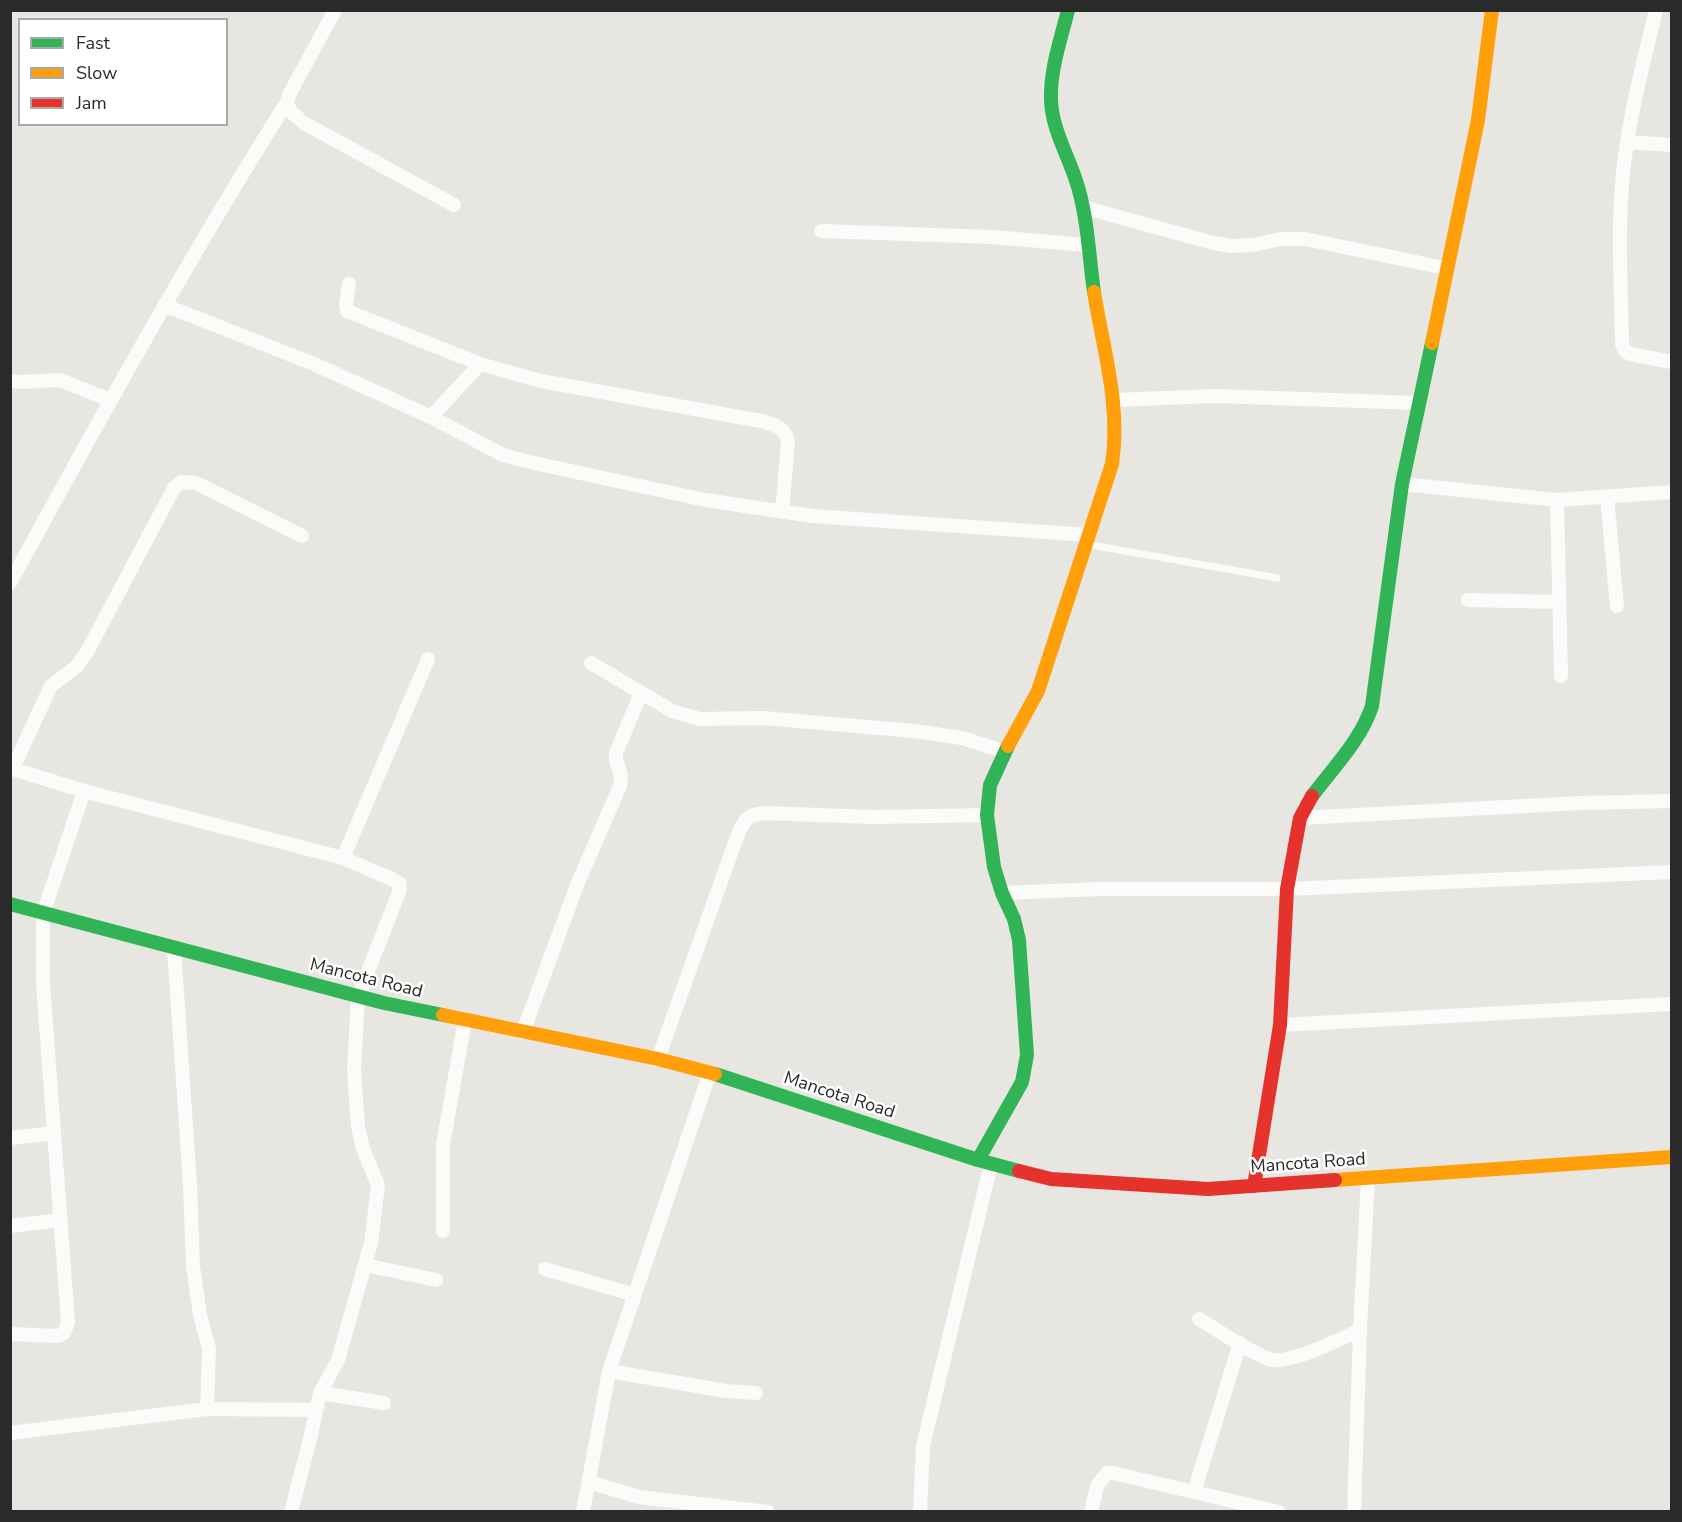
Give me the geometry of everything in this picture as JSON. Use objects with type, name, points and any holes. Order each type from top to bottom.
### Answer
[{"type":"street","points":[[10,583],[164,305],[287,102],[335,10]]},
{"type":"street","points":[[920,1512],[923,1446],[985,1162],[1022,1082],[1026,1055],[1019,940],[994,867],[987,815],[990,785],[1038,691],[1115,447],[1114,400],[1102,345],[1083,207],[1078,183],[1052,122],[1054,66],[1068,10]]},
{"type":"street","points":[[1254,1186],[1280,1025],[1287,889],[1300,818],[1311,797],[1359,735],[1367,722],[1372,706],[1402,484],[1445,268],[1478,120],[1492,10]]},
{"type":"street","points":[[1656,10],[1638,82],[1627,142],[1620,225],[1622,344],[1625,351],[1630,354],[1671,362]]},
{"type":"street","points":[[287,102],[290,111],[304,123],[454,205]]},
{"type":"street","points":[[1627,142],[1671,145]]},
{"type":"street","points":[[1083,207],[1213,243],[1231,246],[1281,239],[1305,239],[1445,268]]},
{"type":"street","points":[[821,231],[992,237],[1087,245]]},
{"type":"street","points":[[349,284],[347,311],[480,364],[541,381],[778,426],[786,432],[788,441],[782,512]]},
{"type":"street","points":[[164,305],[314,364],[431,417],[503,455],[534,463],[705,500],[782,512],[1087,540]]},
{"type":"street","points":[[431,417],[480,364]]},
{"type":"street","points":[[10,381],[60,380],[110,400]]},
{"type":"street","points":[[1114,400],[1215,396],[1418,403]]},
{"type":"street","points":[[291,1512],[320,1393],[339,1360],[371,1243],[378,1185],[363,1149],[358,1126],[354,1071],[358,997],[399,892],[400,884],[343,858],[84,791],[12,768],[51,686],[77,666],[87,652],[174,488],[181,482],[196,483],[302,536]]},
{"type":"street","points":[[1402,484],[1557,500],[1671,492]]},
{"type":"street","points":[[1606,497],[1617,606]]},
{"type":"street","points":[[1557,500],[1561,676]]},
{"type":"street","points":[[1468,600],[1559,602]]},
{"type":"street","points":[[343,858],[428,659]]},
{"type":"street","points":[[591,663],[672,711],[699,719],[763,718],[914,731],[962,738],[1006,752]]},
{"type":"street","points":[[523,1032],[577,885],[620,786],[622,772],[616,762],[616,753],[641,693]]},
{"type":"street","points":[[10,1334],[59,1336],[64,1333],[68,1322],[43,984],[44,914],[84,791]]},
{"type":"street","points":[[1300,818],[1581,803],[1671,801]]},
{"type":"street","points":[[658,1059],[734,845],[746,819],[753,814],[764,813],[873,817],[987,815]]},
{"type":"street","points":[[1002,893],[1100,889],[1287,889],[1671,872]]},
{"type":"street","name":"Mancota Road","points":[[10,904],[358,997],[658,1059],[710,1072],[985,1162],[1051,1179],[1208,1189],[1671,1157]]},
{"type":"street","points":[[174,948],[190,1185],[193,1266],[200,1316],[209,1349],[207,1409]]},
{"type":"street","points":[[1280,1025],[1671,1004]]},
{"type":"street","points":[[443,1231],[443,1145],[465,1020]]},
{"type":"street","points":[[583,1512],[609,1371],[710,1072]]},
{"type":"street","points":[[10,1138],[54,1133]]},
{"type":"street","points":[[1354,1512],[1368,1178]]},
{"type":"street","points":[[10,1226],[60,1220]]},
{"type":"street","points":[[365,1265],[436,1280]]},
{"type":"street","points":[[545,1269],[635,1295]]},
{"type":"street","points":[[1199,1318],[1268,1358],[1282,1360],[1316,1349],[1360,1330]]},
{"type":"street","points":[[1194,1492],[1240,1343]]},
{"type":"street","points":[[609,1371],[726,1391],[756,1393]]},
{"type":"street","points":[[320,1393],[384,1403]]},
{"type":"street","points":[[10,1433],[207,1409],[316,1410]]},
{"type":"street","points":[[1091,1512],[1097,1486],[1107,1473],[1126,1475],[1279,1512]]},
{"type":"street","points":[[589,1482],[639,1497],[768,1512]]},
{"type":"lane","points":[[1087,540],[1276,578]]},
{"type":"traffic: fast","points":[[1068,10],[1054,66],[1051,88],[1052,111],[1081,200],[1094,292]]},
{"type":"traffic: fast","points":[[1312,796],[1354,742],[1372,706],[1402,484],[1432,343]]},
{"type":"traffic: fast","points":[[978,1160],[1022,1082],[1027,1055],[1019,940],[1014,919],[1002,893],[994,867],[987,815],[990,785],[1008,746]]},
{"type":"traffic: fast","points":[[10,904],[384,1003],[443,1015]]},
{"type":"traffic: fast","points":[[715,1074],[978,1160],[1019,1171]]},
{"type":"traffic: slow","points":[[1432,343],[1478,120],[1492,10]]},
{"type":"traffic: slow","points":[[1008,746],[1038,691],[1112,464],[1113,399],[1094,292]]},
{"type":"traffic: slow","points":[[443,1015],[658,1059],[715,1074]]},
{"type":"traffic: slow","points":[[1335,1180],[1672,1157]]},
{"type":"traffic: jam","points":[[1254,1186],[1280,1025],[1287,889],[1300,818],[1312,796]]},
{"type":"traffic: jam","points":[[1019,1171],[1051,1179],[1208,1189],[1335,1180]]}]
